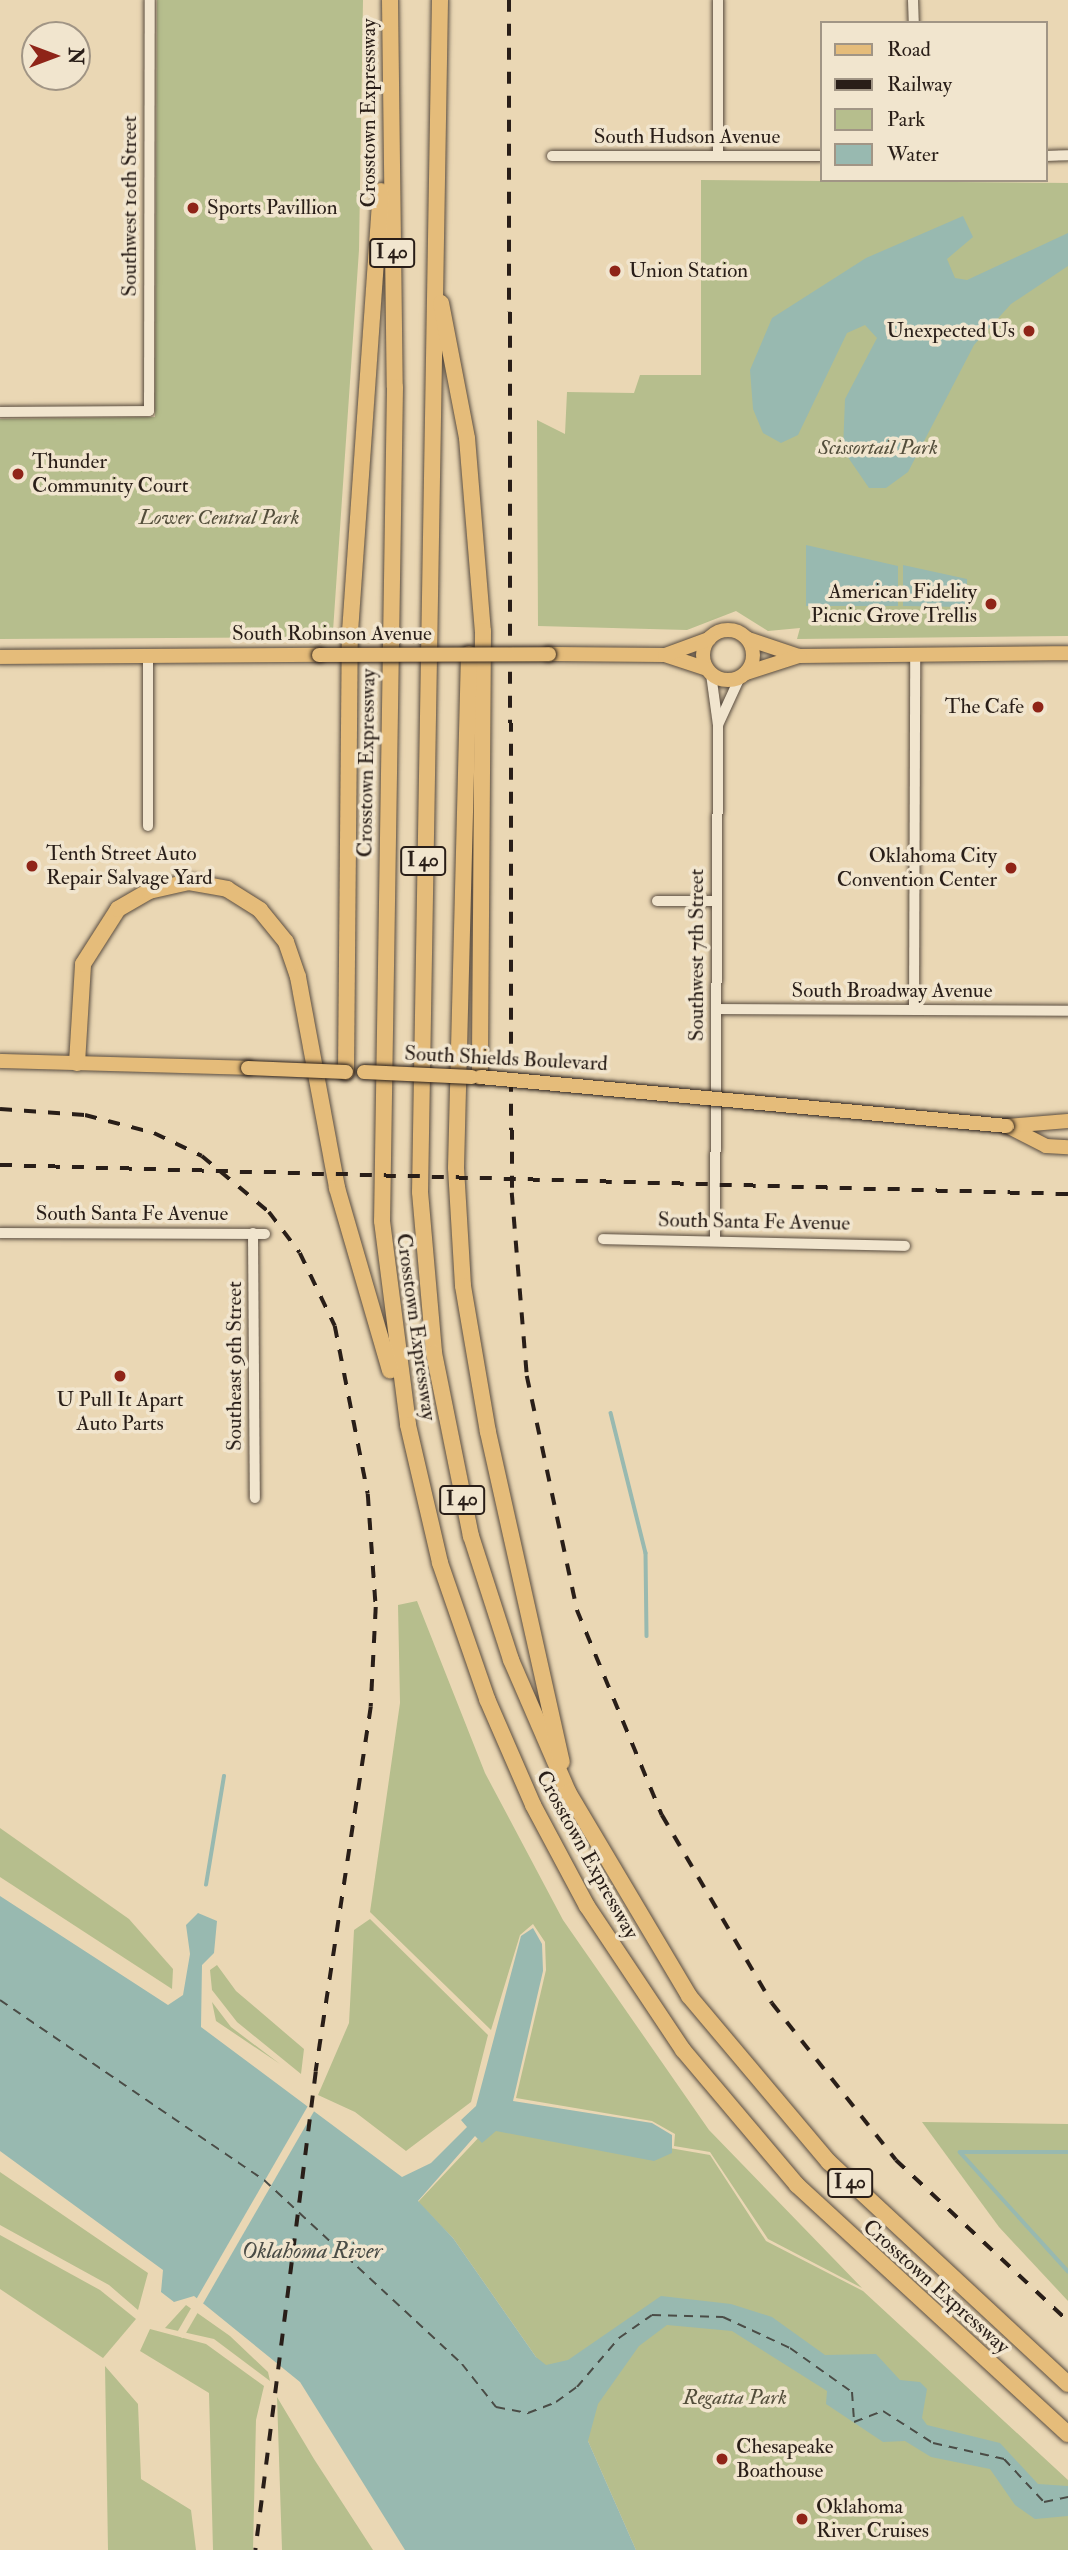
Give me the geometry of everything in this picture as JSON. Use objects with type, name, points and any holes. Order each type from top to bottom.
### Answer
[{"type":"highway","name":"Crosstown Expressway","points":[[390,0],[388,118],[395,400],[380,1166],[388,1294],[408,1425],[440,1563],[487,1699],[560,1859],[625,1966],[683,2050],[797,2185],[1068,2434]]},
{"type":"highway","name":"Crosstown Expressway","points":[[440,0],[418,1104],[427,1305],[471,1536],[511,1660],[568,1792],[633,1910],[747,2071],[881,2214],[1068,2384]]},
{"type":"highway","points":[[346,1072],[357,472],[388,118]]},
{"type":"highway","points":[[435,269],[467,438],[483,631],[476,1077]]},
{"type":"highway","points":[[469,654],[456,1168],[463,1286],[485,1420],[568,1792]]},
{"type":"highway","points":[[77,1063],[83,964],[118,909],[149,891],[189,882],[244,897],[274,925],[298,977],[353,1254],[408,1425]]},
{"type":"main road","points":[[799,656],[729,630],[709,639],[709,671],[743,675],[799,656],[1068,653]]},
{"type":"main road","name":"South Robinson Avenue","points":[[665,655],[709,639]]},
{"type":"main road","points":[[743,675],[753,656],[748,639]]},
{"type":"main road","name":"South Robinson Avenue","points":[[0,657],[665,655],[709,671]]},
{"type":"main road","name":"South Shields Boulevard","points":[[0,1061],[476,1077],[1007,1126],[1068,1121]]},
{"type":"main road","name":"South Shields Boulevard","points":[[1007,1126],[1046,1146],[1068,1147]]},
{"type":"street","name":"Southwest 10th Street","points":[[0,412],[149,411],[150,0]]},
{"type":"street","points":[[718,0],[718,156]]},
{"type":"street","points":[[914,0],[914,21]]},
{"type":"street","points":[[1047,156],[1068,155]]},
{"type":"street","name":"South Hudson Avenue","points":[[552,156],[820,156]]},
{"type":"street","points":[[914,1010],[915,653]]},
{"type":"street","points":[[148,656],[148,826]]},
{"type":"street","points":[[709,671],[718,725]]},
{"type":"street","name":"Southwest 7th Street","points":[[715,1238],[718,725],[743,675]]},
{"type":"street","points":[[657,901],[717,901]]},
{"type":"street","name":"South Broadway Avenue","points":[[716,1009],[1068,1011]]},
{"type":"street","name":"South Santa Fe Avenue","points":[[0,1233],[259,1234]]},
{"type":"street","name":"Southeast 9th Street","points":[[254,1498],[259,1234]]},
{"type":"street","name":"South Santa Fe Avenue","points":[[603,1239],[715,1238],[905,1246]]},
{"type":"green space","name":"Lower Central Park","points":[[157,0],[363,0],[359,250],[333,631],[320,631],[320,637],[0,639],[0,419],[155,417]]},
{"type":"green space","name":"Scissortail Park","points":[[701,180],[1068,183],[1068,636],[797,639],[800,628],[768,631],[736,611],[687,630],[538,626],[537,420],[565,434],[567,392],[634,393],[640,375],[701,375]]},
{"type":"green space","points":[[417,1601],[485,1773],[563,1920],[709,2130],[862,2288],[768,2239],[710,2152],[674,2146],[675,2134],[652,2121],[516,2098],[546,1970],[545,1942],[533,1924],[520,1935],[491,2030],[370,1912],[400,1703],[398,1605]]},
{"type":"green space","points":[[0,1828],[129,1919],[173,1969],[172,1989],[0,1877]]},
{"type":"green space","points":[[370,1919],[488,2035],[471,2102],[406,2151],[355,2112],[318,2095],[349,2023],[354,1930]]},
{"type":"green space","points":[[217,1965],[236,1991],[304,2049],[301,2074],[237,2022],[212,1990],[210,1970]]},
{"type":"green space","points":[[212,2002],[231,2027],[280,2064],[216,2021]]},
{"type":"green space","name":"Regatta Park","points":[[497,2118],[710,2155],[766,2241],[863,2291],[1068,2480],[1068,2550],[636,2550],[588,2441],[536,2357],[453,2238],[418,2202]]},
{"type":"green space","points":[[922,2122],[1068,2124],[1068,2301],[999,2227]]},
{"type":"green space","points":[[0,2172],[148,2273],[138,2310],[109,2285],[0,2225]]},
{"type":"green space","points":[[0,2235],[100,2290],[136,2319],[103,2358],[0,2289]]},
{"type":"green space","points":[[186,2305],[230,2336],[268,2372],[270,2381],[214,2339],[165,2328]]},
{"type":"green space","points":[[150,2329],[206,2344],[264,2386],[256,2420],[253,2550],[213,2550],[209,2393],[140,2351]]},
{"type":"green space","points":[[105,2366],[138,2404],[141,2479],[191,2510],[196,2550],[108,2550]]},
{"type":"green space","points":[[277,2397],[314,2459],[373,2550],[282,2550]]},
{"type":"water","points":[[963,216],[973,237],[947,259],[955,278],[967,280],[1068,233],[1068,266],[1011,304],[974,345],[908,472],[886,488],[869,488],[843,450],[845,399],[877,338],[865,325],[847,333],[798,435],[781,443],[763,433],[753,409],[750,370],[772,318],[866,258]]},
{"type":"water","points":[[806,545],[898,566],[898,606],[806,606]]},
{"type":"water","points":[[903,565],[967,579],[967,607],[903,606]]},
{"type":"water","name":"Oklahoma River","points":[[0,1896],[168,2005],[183,1995],[190,1954],[186,1925],[198,1913],[217,1921],[214,1953],[202,1965],[201,2027],[402,2177],[431,2163],[467,2127],[461,2120],[476,2106],[521,1936],[533,1928],[542,1944],[543,1971],[513,2101],[652,2123],[672,2135],[672,2153],[654,2161],[496,2131],[482,2143],[475,2136],[418,2201],[453,2238],[536,2357],[546,2365],[568,2360],[661,2296],[731,2304],[772,2317],[825,2355],[876,2354],[900,2380],[920,2382],[927,2389],[922,2418],[927,2425],[1000,2443],[1038,2484],[1068,2486],[1068,2516],[1035,2519],[1015,2505],[990,2469],[931,2457],[905,2441],[883,2442],[826,2404],[827,2391],[732,2331],[667,2325],[639,2346],[598,2404],[588,2441],[636,2550],[405,2550],[300,2382],[194,2296],[174,2302],[161,2292],[163,2270],[0,2151]]},
{"type":"pier","points":[[309,2104],[316,2108],[183,2338],[176,2334]]},
{"type":"waterway","points":[[611,1413],[646,1553],[647,1636]]},
{"type":"waterway","points":[[206,1885],[224,1776]]},
{"type":"waterway","points":[[960,2152],[1068,2271]]},
{"type":"waterway","points":[[960,2152],[1068,2152]]},
{"type":"ferry route","points":[[0,2000],[264,2180],[462,2364],[496,2407],[528,2413],[556,2402],[577,2387],[619,2338],[652,2315],[723,2317],[790,2348],[852,2392],[854,2422],[883,2411],[933,2443],[1004,2459],[1044,2502],[1068,2497]]},
{"type":"railway","points":[[509,0],[512,1193],[527,1376],[577,1610],[662,1815],[772,2003],[896,2160],[1068,2321]]},
{"type":"railway","points":[[0,1109],[85,1115],[154,1133],[202,1156],[269,1212],[300,1253],[335,1326],[368,1494],[376,1607],[371,1707],[316,2072],[256,2550]]},
{"type":"railway","points":[[0,1165],[1068,1194]]},
{"type":"place","name":"Sports Pavillion","points":[[193,208]]},
{"type":"place","name":"Union Station","points":[[615,271]]},
{"type":"place","name":"Unexpected Us","points":[[1029,331]]},
{"type":"place","name":"Thunder Community Court","points":[[18,474]]},
{"type":"place","name":"American Fidelity Picnic Grove Trellis","points":[[991,604]]},
{"type":"place","name":"The Cafe","points":[[1038,707]]},
{"type":"place","name":"Tenth Street Auto Repair Salvage Yard","points":[[32,866]]},
{"type":"place","name":"Oklahoma City Convention Center","points":[[1011,868]]},
{"type":"place","name":"U Pull It Apart Auto Parts","points":[[120,1376]]},
{"type":"place","name":"Chesapeake Boathouse","points":[[722,2459]]},
{"type":"place","name":"Oklahoma River Cruises","points":[[802,2519]]}]
